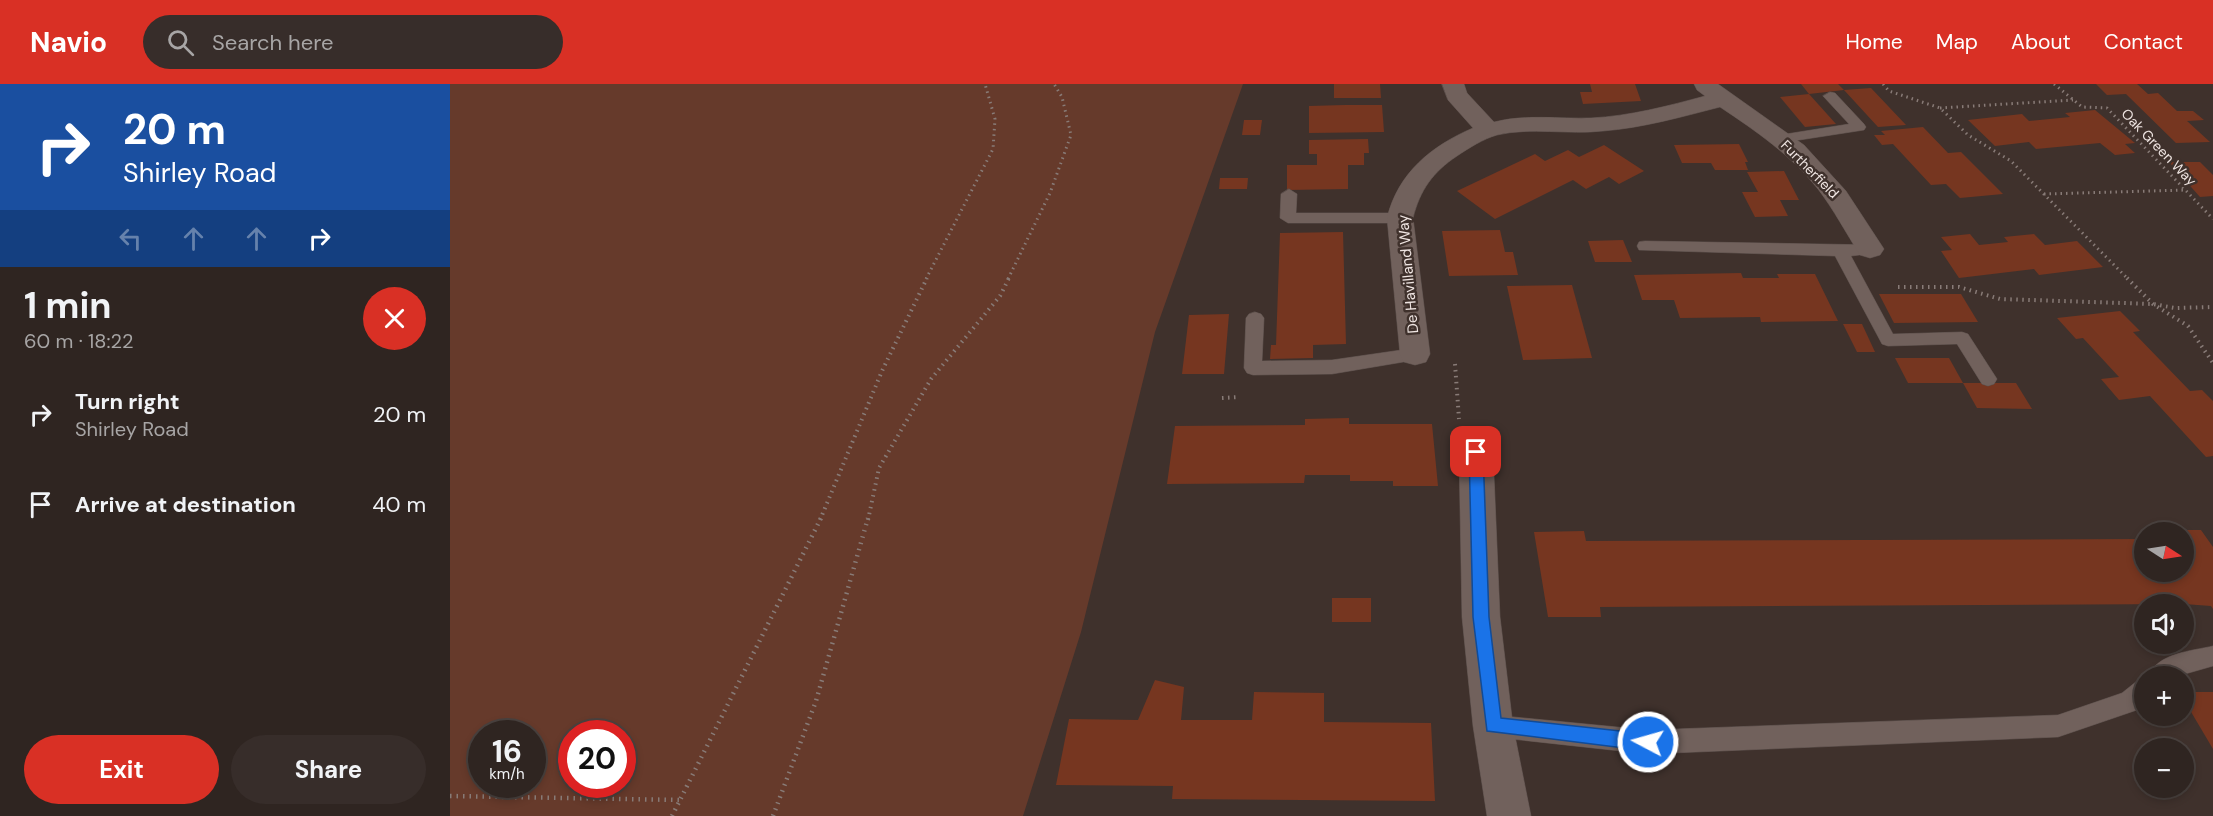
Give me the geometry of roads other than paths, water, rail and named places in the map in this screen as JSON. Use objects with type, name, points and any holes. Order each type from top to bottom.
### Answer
[{"type":"street","points":[[1453,84],[1456,95],[1488,130]]},
{"type":"street","name":"De Havilland Way","points":[[1415,354],[1400,218],[1404,199],[1420,173],[1464,141],[1488,130],[1603,124],[1672,112],[1712,91]]},
{"type":"street","name":"Furtherfield","points":[[1712,91],[1752,117],[1796,151],[1839,197],[1870,249]]},
{"type":"street","points":[[1476,452],[1481,617],[1493,726],[1509,816]]},
{"type":"lane","points":[[1780,139],[1859,127],[1830,96]]},
{"type":"lane","points":[[1289,194],[1288,218],[1400,218]]},
{"type":"lane","points":[[1645,246],[1840,251],[1870,249]]},
{"type":"lane","points":[[1840,251],[1888,340],[1962,338],[1988,380]]},
{"type":"lane","points":[[1255,318],[1253,368],[1332,367],[1371,363],[1415,354]]},
{"type":"lane","points":[[2174,666],[2213,656]]},
{"type":"lane","points":[[1493,726],[1648,742],[2058,726],[2129,702],[2134,698]]}]
